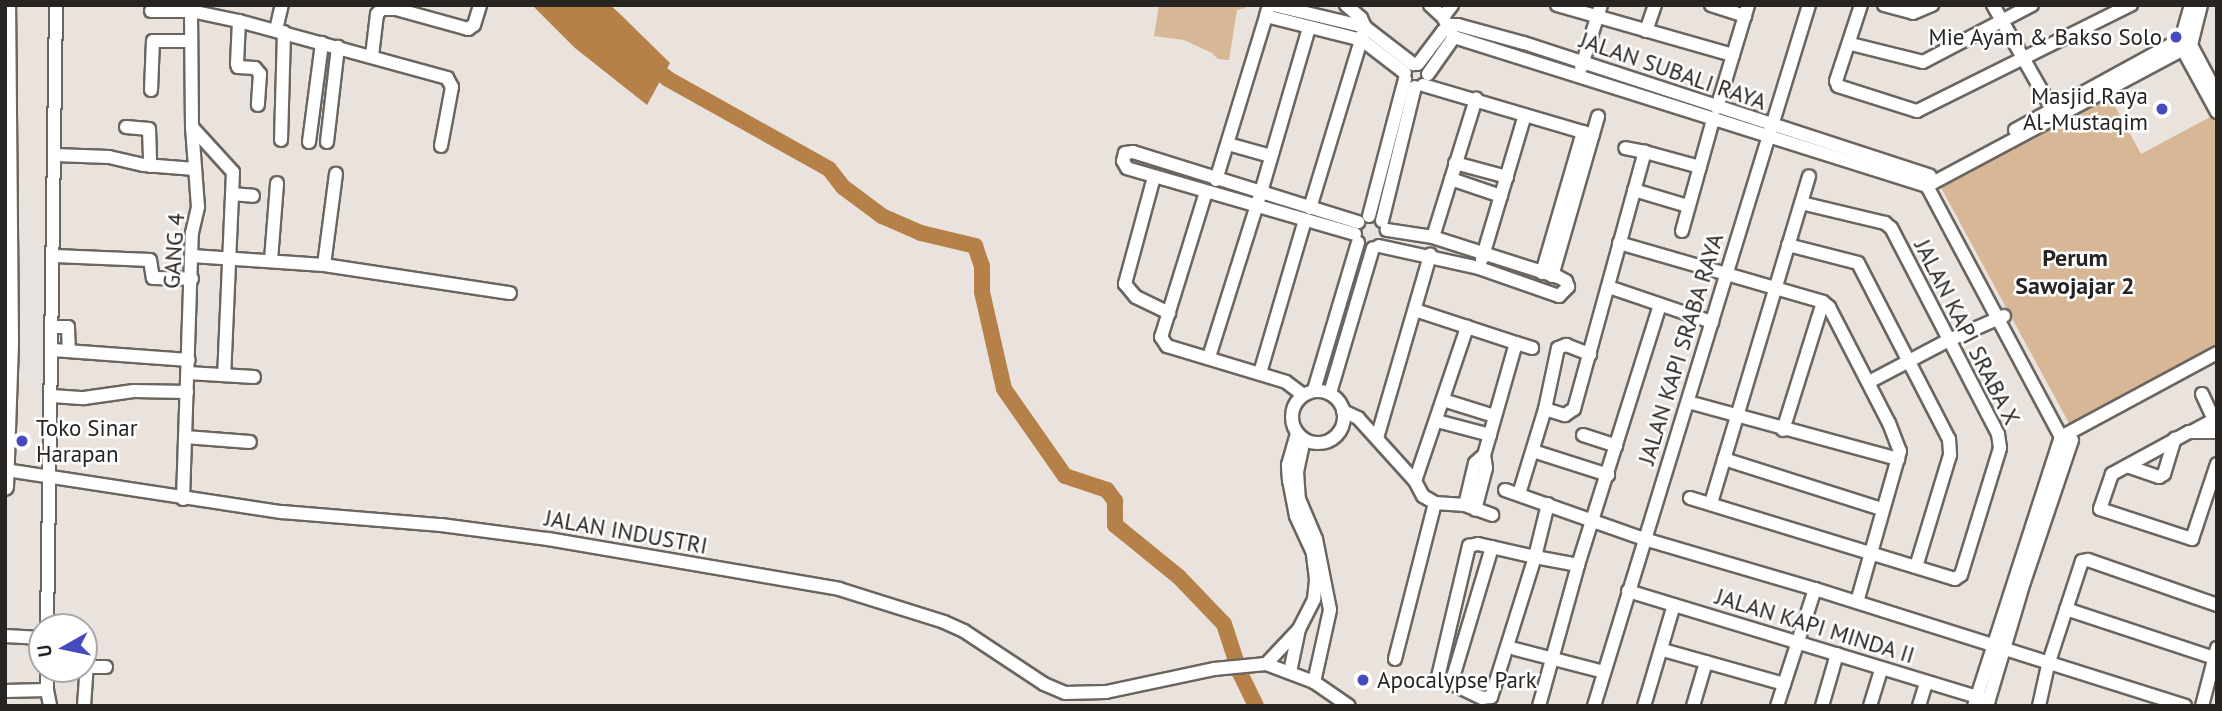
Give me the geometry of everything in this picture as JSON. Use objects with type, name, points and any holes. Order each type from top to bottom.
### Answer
[{"type":"main road","points":[[6,471],[7,5]]},
{"type":"street","points":[[47,613],[55,256],[56,5]]},
{"type":"street","points":[[281,140],[282,5]]},
{"type":"street","points":[[373,56],[377,14],[382,9],[392,7],[468,29],[474,25],[480,5]]},
{"type":"street","points":[[1310,208],[1363,34],[1361,18],[1346,5]]},
{"type":"street","points":[[1430,5],[1448,27]]},
{"type":"street","points":[[1314,682],[1330,610],[1316,539],[1299,499],[1297,472],[1300,436],[1291,417],[1296,401],[1308,393],[1360,229],[1393,145],[1416,75],[1448,27],[1452,5]]},
{"type":"street","points":[[1557,5],[1599,11],[1646,31],[1733,55]]},
{"type":"street","points":[[1646,31],[1655,5]]},
{"type":"street","points":[[1682,231],[1746,10],[1711,5]]},
{"type":"street","name":"JALAN KAPI SRABA RAYA","points":[[1594,706],[1809,5]]},
{"type":"street","points":[[1861,5],[1851,44],[1836,81],[1838,86],[1917,111],[2023,61],[2131,5]]},
{"type":"street","points":[[1884,5],[1907,8],[1916,13],[1932,5]]},
{"type":"street","points":[[1993,5],[2055,113]]},
{"type":"street","points":[[1851,44],[1923,62],[2032,5]]},
{"type":"street","points":[[2192,5],[2185,44],[2217,112]]},
{"type":"street","points":[[2067,437],[2001,318],[1931,182],[2185,44],[2202,5]]},
{"type":"street","points":[[151,11],[191,8],[373,56],[450,81],[441,146]]},
{"type":"street","name":"GANG 4","points":[[183,499],[192,233],[198,207],[192,127],[191,8]]},
{"type":"street","points":[[1216,180],[1269,9],[1346,20],[1416,75],[1476,99],[1588,133]]},
{"type":"street","points":[[1581,69],[1599,11]]},
{"type":"street","points":[[1209,357],[1257,207],[1309,16]]},
{"type":"street","points":[[239,21],[237,64],[238,67],[255,68],[260,74],[258,105]]},
{"type":"street","name":"JALAN SUBALI RAYA","points":[[1448,27],[1458,26],[1524,43],[1581,69],[1769,132],[1931,182]]},
{"type":"street","name":"JALAN SUBALI RAYA","points":[[1448,27],[1520,57],[1581,69]]},
{"type":"street","points":[[151,90],[153,41],[191,41]]},
{"type":"street","points":[[309,142],[322,43]]},
{"type":"street","points":[[1520,57],[1524,43]]},
{"type":"street","points":[[2185,44],[2217,94]]},
{"type":"street","points":[[327,142],[338,47]]},
{"type":"street","points":[[1433,237],[1476,99]]},
{"type":"street","points":[[1479,268],[1525,115]]},
{"type":"street","points":[[1547,275],[1588,133],[1598,117]]},
{"type":"street","points":[[126,127],[149,129],[150,166]]},
{"type":"street","points":[[192,127],[231,168],[231,258],[224,375]]},
{"type":"street","points":[[1228,144],[1271,156]]},
{"type":"street","points":[[1330,393],[1376,247],[1385,239],[1393,145]]},
{"type":"street","points":[[1625,148],[1700,167]]},
{"type":"street","points":[[1261,192],[1133,152],[1125,153],[1123,161],[1127,168],[1154,177],[1306,220],[1360,229],[1385,225],[1433,237],[1566,281],[1568,287],[1559,296],[1479,268],[1430,255],[1376,247],[1360,229],[1310,208],[1261,192]]},
{"type":"street","points":[[1545,409],[1570,414],[1590,354],[1645,152]]},
{"type":"street","points":[[55,155],[109,158],[150,166],[195,169]]},
{"type":"street","points":[[1455,163],[1507,177]]},
{"type":"street","points":[[324,265],[336,174]]},
{"type":"street","points":[[1711,503],[1809,176]]},
{"type":"street","points":[[1154,177],[1125,284],[1136,297],[1168,313]]},
{"type":"street","points":[[1451,180],[1501,196]]},
{"type":"street","points":[[271,260],[277,183]]},
{"type":"street","points":[[1634,190],[1688,206]]},
{"type":"street","points":[[1206,192],[1161,338],[1167,346],[1260,373],[1308,393],[1330,393]]},
{"type":"street","points":[[232,194],[253,196]]},
{"type":"street","name":"JALAN KAPI SRABA X","points":[[1690,498],[1955,579],[1961,575],[2000,448],[1998,434],[1887,224],[1801,203]]},
{"type":"street","points":[[1260,373],[1306,220]]},
{"type":"street","points":[[1619,243],[1823,302],[1869,382],[1897,439],[1900,451],[1857,602]]},
{"type":"street","points":[[1788,245],[1858,263],[1911,362],[1951,447],[1916,566]]},
{"type":"street","points":[[1377,438],[1430,255]]},
{"type":"street","points":[[55,256],[150,260],[153,278],[192,279]]},
{"type":"street","points":[[192,256],[324,265],[510,293]]},
{"type":"street","points":[[1609,287],[1712,322]]},
{"type":"street","points":[[1783,430],[1823,302]]},
{"type":"street","points":[[1539,706],[1578,565],[1660,305]]},
{"type":"street","points":[[1415,310],[1532,348]]},
{"type":"street","points":[[1869,382],[1949,340],[2001,318]]},
{"type":"street","points":[[53,327],[68,327],[69,350]]},
{"type":"street","points":[[1415,481],[1467,327]]},
{"type":"street","points":[[1470,507],[1486,468],[1485,455],[1494,416],[1516,343]]},
{"type":"street","points":[[1519,494],[1545,409],[1558,348],[1566,345],[1590,354]]},
{"type":"street","points":[[52,350],[69,350],[188,366],[224,375],[254,377]]},
{"type":"street","points":[[1982,702],[2018,581],[2067,437],[2217,353]]},
{"type":"street","points":[[2067,437],[2217,362]]},
{"type":"street","points":[[52,396],[84,398],[134,391],[187,392]]},
{"type":"street","points":[[1330,393],[1343,411],[1357,418],[1377,438],[1415,481],[1423,496],[1434,503],[1470,507],[1492,515]]},
{"type":"street","points":[[2202,394],[2216,423],[2175,439],[2110,477],[2101,512],[2190,540],[2194,538],[2217,464]]},
{"type":"street","points":[[1443,400],[1494,416]]},
{"type":"street","points":[[1688,402],[1783,430],[1898,459]]},
{"type":"street","points":[[1300,436],[1313,443],[1330,440],[1342,428],[1343,411]]},
{"type":"street","points":[[1437,421],[1490,435]]},
{"type":"street","points":[[1583,435],[1616,446]]},
{"type":"street","points":[[1266,664],[1299,629],[1311,608],[1316,579],[1313,553],[1296,516],[1290,491],[1288,465],[1300,436]]},
{"type":"street","points":[[185,437],[250,442]]},
{"type":"street","points":[[2127,466],[2159,477],[2164,474],[2175,439]]},
{"type":"street","points":[[1533,451],[1608,475]]},
{"type":"street","points":[[1724,459],[1882,509]]},
{"type":"street","name":"JALAN INDUSTRI","points":[[6,471],[183,499],[548,539],[839,589],[944,622],[964,631],[1044,684],[1065,693],[1119,690],[1214,669],[1266,664],[1314,682],[1343,704]]},
{"type":"street","points":[[1506,490],[1644,539],[1815,589],[2048,665],[2185,706]]},
{"type":"street","points":[[1395,659],[1434,503]]},
{"type":"street","points":[[1548,504],[1535,557],[1491,696],[1482,698],[1438,677],[1437,671],[1469,547],[1478,544],[1535,557],[1578,565]]},
{"type":"street","points":[[1451,684],[1492,547]]},
{"type":"street","points":[[2039,706],[2077,566],[2082,561],[2088,560],[2217,605]]},
{"type":"street","points":[[1777,706],[1815,589]]},
{"type":"street","name":"JALAN KAPI MINDA II","points":[[1628,591],[1837,654],[1982,702]]},
{"type":"street","points":[[1644,706],[1663,650],[1674,605]]},
{"type":"street","points":[[2066,609],[2216,655],[2202,706]]},
{"type":"street","points":[[1290,672],[1299,629]]},
{"type":"street","points":[[5,636],[28,637]]},
{"type":"street","points":[[1516,649],[1604,672]]},
{"type":"street","points":[[1663,650],[1784,684]]},
{"type":"street","points":[[1822,706],[1837,654]]},
{"type":"street","points":[[1693,706],[1706,663]]},
{"type":"street","points":[[98,667],[106,667]]},
{"type":"street","points":[[1870,706],[1881,669]]},
{"type":"street","points":[[47,683],[50,706]]},
{"type":"street","points":[[84,706],[85,683]]},
{"type":"street","points":[[1919,706],[1926,683]]},
{"type":"street","points":[[5,691],[47,690]]},
{"type":"shaded area","points":[[532,5],[610,5],[670,63],[647,105],[575,48]]},
{"type":"shaded area","points":[[1159,5],[1246,5],[1245,8],[1237,10],[1229,60],[1218,59],[1212,53],[1184,40],[1154,36]]},
{"type":"shaded area","points":[[2109,95],[2141,154],[2212,116],[2217,125],[2217,348],[2070,425],[1939,184]]},
{"type":"waterway","points":[[647,62],[668,79],[829,169],[843,187],[882,216],[921,233],[975,246],[982,266],[982,292],[1004,389],[1065,476],[1107,490],[1115,501],[1115,525],[1179,577],[1224,624],[1240,673],[1256,706]]},
{"type":"place","name":"Mie Ayam & Bakso Solo","points":[[2176,37]]},
{"type":"place","name":"Masjid Raya Al-Mustaqim","points":[[2162,109]]},
{"type":"place","name":"Toko Sinar Harapan","points":[[22,441]]},
{"type":"place","name":"Apocalypse Park","points":[[1363,680]]},
{"type":"district","name":"Perum Sawojajar 2","points":[[2075,272]]}]
